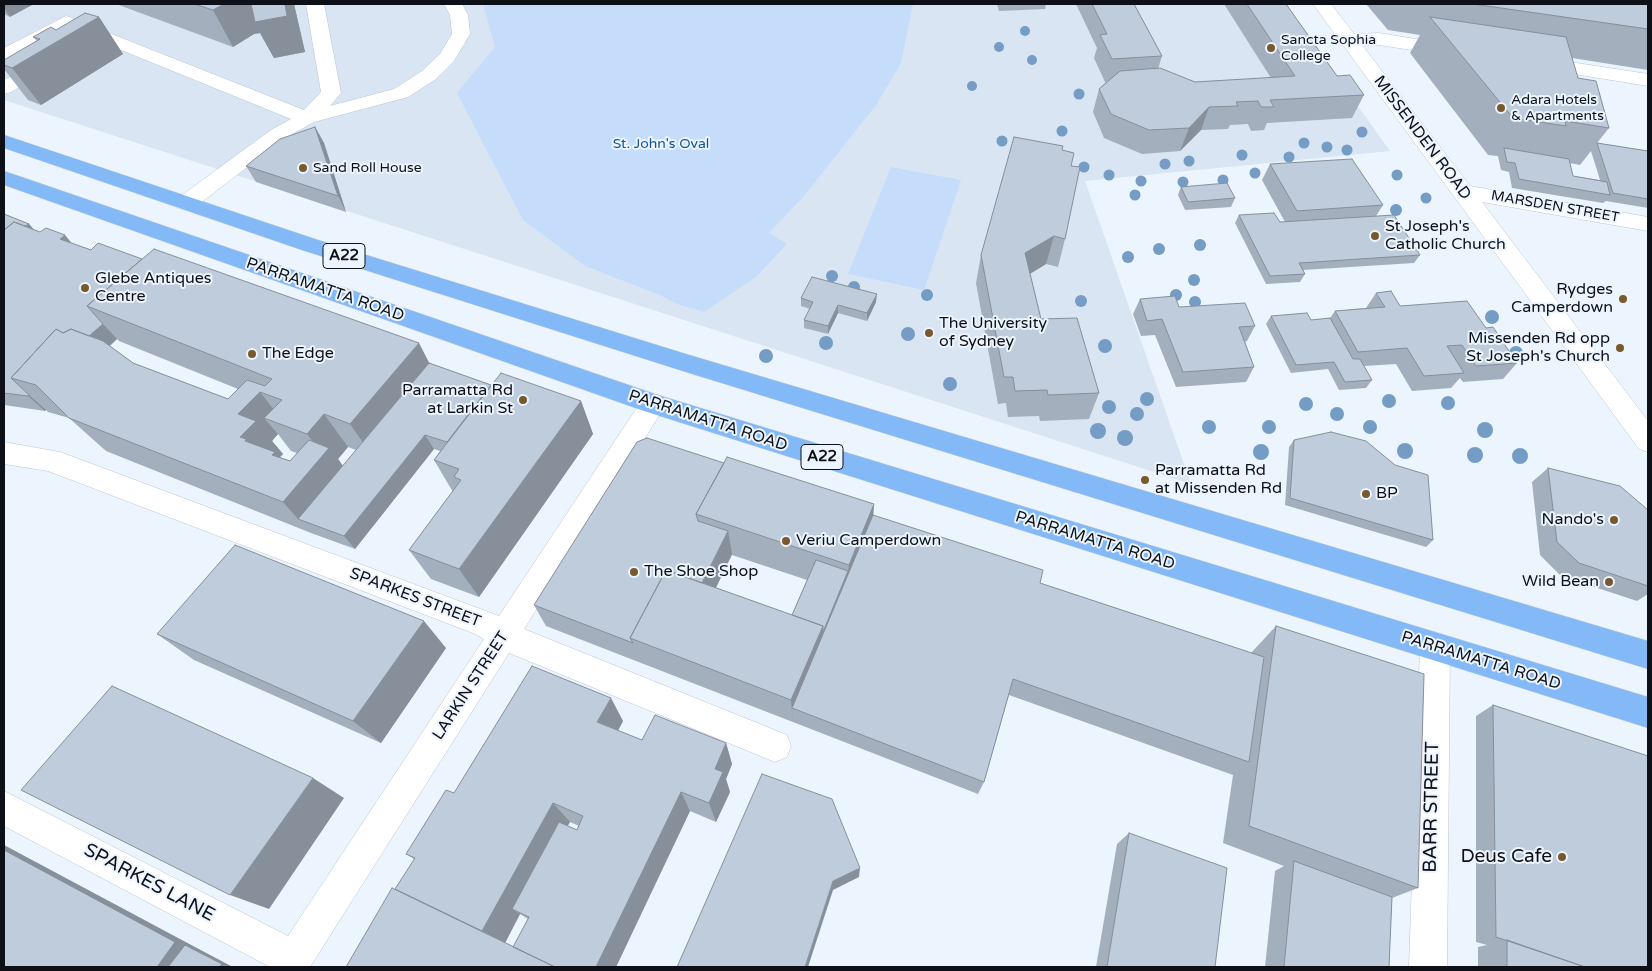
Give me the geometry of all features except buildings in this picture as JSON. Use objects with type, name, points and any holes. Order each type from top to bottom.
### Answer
[{"type":"highway","name":"A22","points":[[4,141],[310,245],[677,360],[1648,655]]},
{"type":"highway","name":"PARRAMATTA ROAD","points":[[4,178],[652,404],[1648,713]]},
{"type":"street","points":[[307,118],[331,93],[315,4]]},
{"type":"street","points":[[186,203],[278,134],[307,118],[401,93],[429,75],[447,57],[461,34],[459,15],[453,4]]},
{"type":"street","name":"MISSENDEN ROAD","points":[[1322,4],[1646,436]]},
{"type":"street","points":[[4,55],[66,21],[307,118]]},
{"type":"street","points":[[81,44],[98,34]]},
{"type":"street","points":[[1349,40],[1379,39],[1466,52]]},
{"type":"street","points":[[4,88],[64,53]]},
{"type":"street","points":[[1523,61],[1648,80]]},
{"type":"street","name":"MARSDEN STREET","points":[[1462,192],[1648,224]]},
{"type":"street","name":"LARKIN STREET","points":[[292,963],[652,404]]},
{"type":"street","name":"SPARKES STREET","points":[[4,453],[50,460],[484,623],[518,642],[776,746]]},
{"type":"street","name":"BARR STREET","points":[[1428,967],[1435,646]]},
{"type":"street","name":"SPARKES LANE","points":[[4,808],[292,963]]},
{"type":"shaded area","name":"The University of Sydney","points":[[4,4],[1285,4],[1390,151],[1085,181],[1191,484],[4,100]]},
{"type":"green space","name":"St. John's Oval","points":[[483,4],[913,4],[901,63],[876,105],[803,197],[769,233],[787,244],[756,277],[704,312],[677,304],[660,295],[585,266],[523,220],[457,93],[495,47]]},
{"type":"green space","points":[[891,167],[961,180],[924,290],[848,274]]},
{"type":"place","name":"Sancta Sophia College","points":[[1271,48]]},
{"type":"place","name":"Adara Hotels & Apartments","points":[[1501,108]]},
{"type":"place","name":"Sand Roll House","points":[[303,168]]},
{"type":"place","name":"St Joseph's Catholic Church","points":[[1375,236]]},
{"type":"place","name":"Glebe Antiques Centre","points":[[85,288]]},
{"type":"place","name":"Rydges Camperdown","points":[[1623,299]]},
{"type":"place","name":"The University of Sydney","points":[[929,333]]},
{"type":"place","name":"Missenden Rd opp St Joseph's Church","points":[[1620,348]]},
{"type":"place","name":"The Edge","points":[[252,354]]},
{"type":"place","name":"Parramatta Rd at Larkin St","points":[[523,400]]},
{"type":"place","name":"Parramatta Rd at Missenden Rd","points":[[1145,480]]},
{"type":"place","name":"BP","points":[[1366,494]]},
{"type":"place","name":"Nando's","points":[[1614,520]]},
{"type":"place","name":"Veriu Camperdown","points":[[786,541]]},
{"type":"place","name":"The Shoe Shop","points":[[634,572]]},
{"type":"place","name":"Wild Bean","points":[[1609,582]]},
{"type":"place","name":"Deus Cafe","points":[[1562,857]]}]
